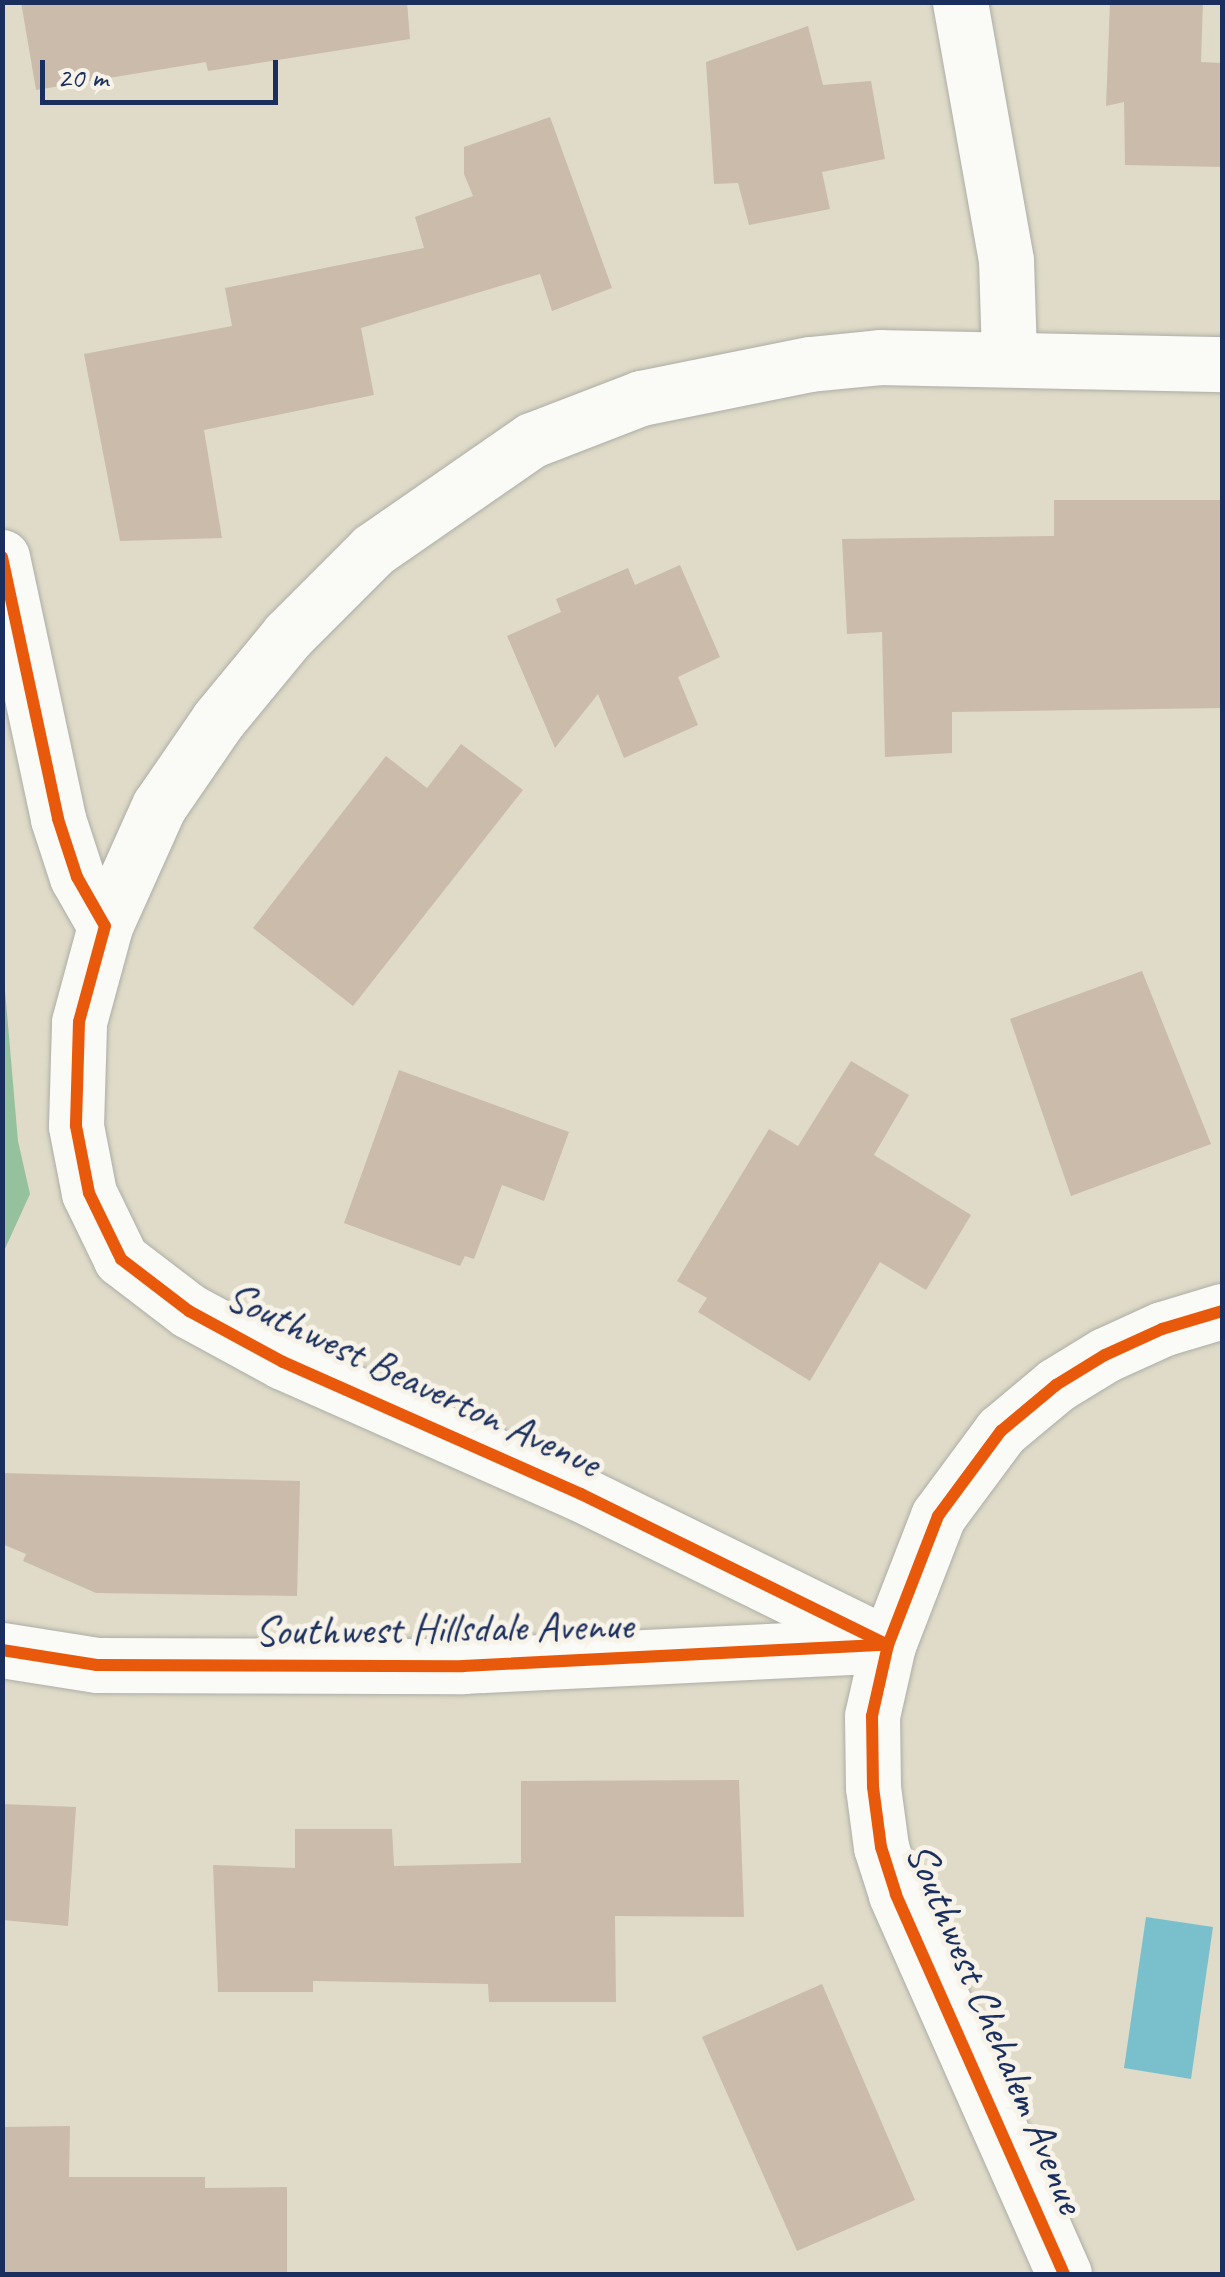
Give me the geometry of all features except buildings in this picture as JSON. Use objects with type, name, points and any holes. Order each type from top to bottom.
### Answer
[{"type":"street","points":[[960,2],[1006,260],[1009,358]]},
{"type":"street","name":"Southwest Beaverton Avenue","points":[[888,1645],[581,1494],[283,1362],[190,1311],[121,1258],[89,1193],[76,1126],[79,1022],[105,926],[159,806],[218,720],[288,635],[372,550],[532,440],[641,398],[726,378],[880,357],[1222,364]]},
{"type":"street","points":[[2,558],[58,819],[78,877],[105,926]]},
{"type":"street","name":"Southwest Chehalem Avenue","points":[[1064,2274],[896,1894],[881,1847],[873,1787],[872,1716],[888,1645],[938,1516],[1001,1431],[1056,1386],[1105,1355],[1162,1329],[1222,1311]]},
{"type":"street","name":"Southwest Hillsdale Avenue","points":[[2,1650],[97,1665],[464,1666],[888,1645]]},
{"type":"green space","points":[[3,967],[18,1141],[30,1194],[3,1253]]},
{"type":"water","points":[[1146,1917],[1213,1927],[1191,2079],[1124,2068]]},
{"type":"cycle path","points":[[2,557],[58,819],[77,877],[105,926],[79,1022],[76,1126],[89,1193],[121,1259],[189,1311],[283,1362],[581,1494],[888,1645]]},
{"type":"cycle path","points":[[1064,2274],[896,1894],[881,1847],[873,1787],[872,1716],[888,1645],[938,1516],[1001,1431],[1056,1385],[1105,1355],[1162,1329],[1222,1311]]},
{"type":"cycle path","points":[[2,1650],[97,1665],[463,1666],[883,1645]]}]
